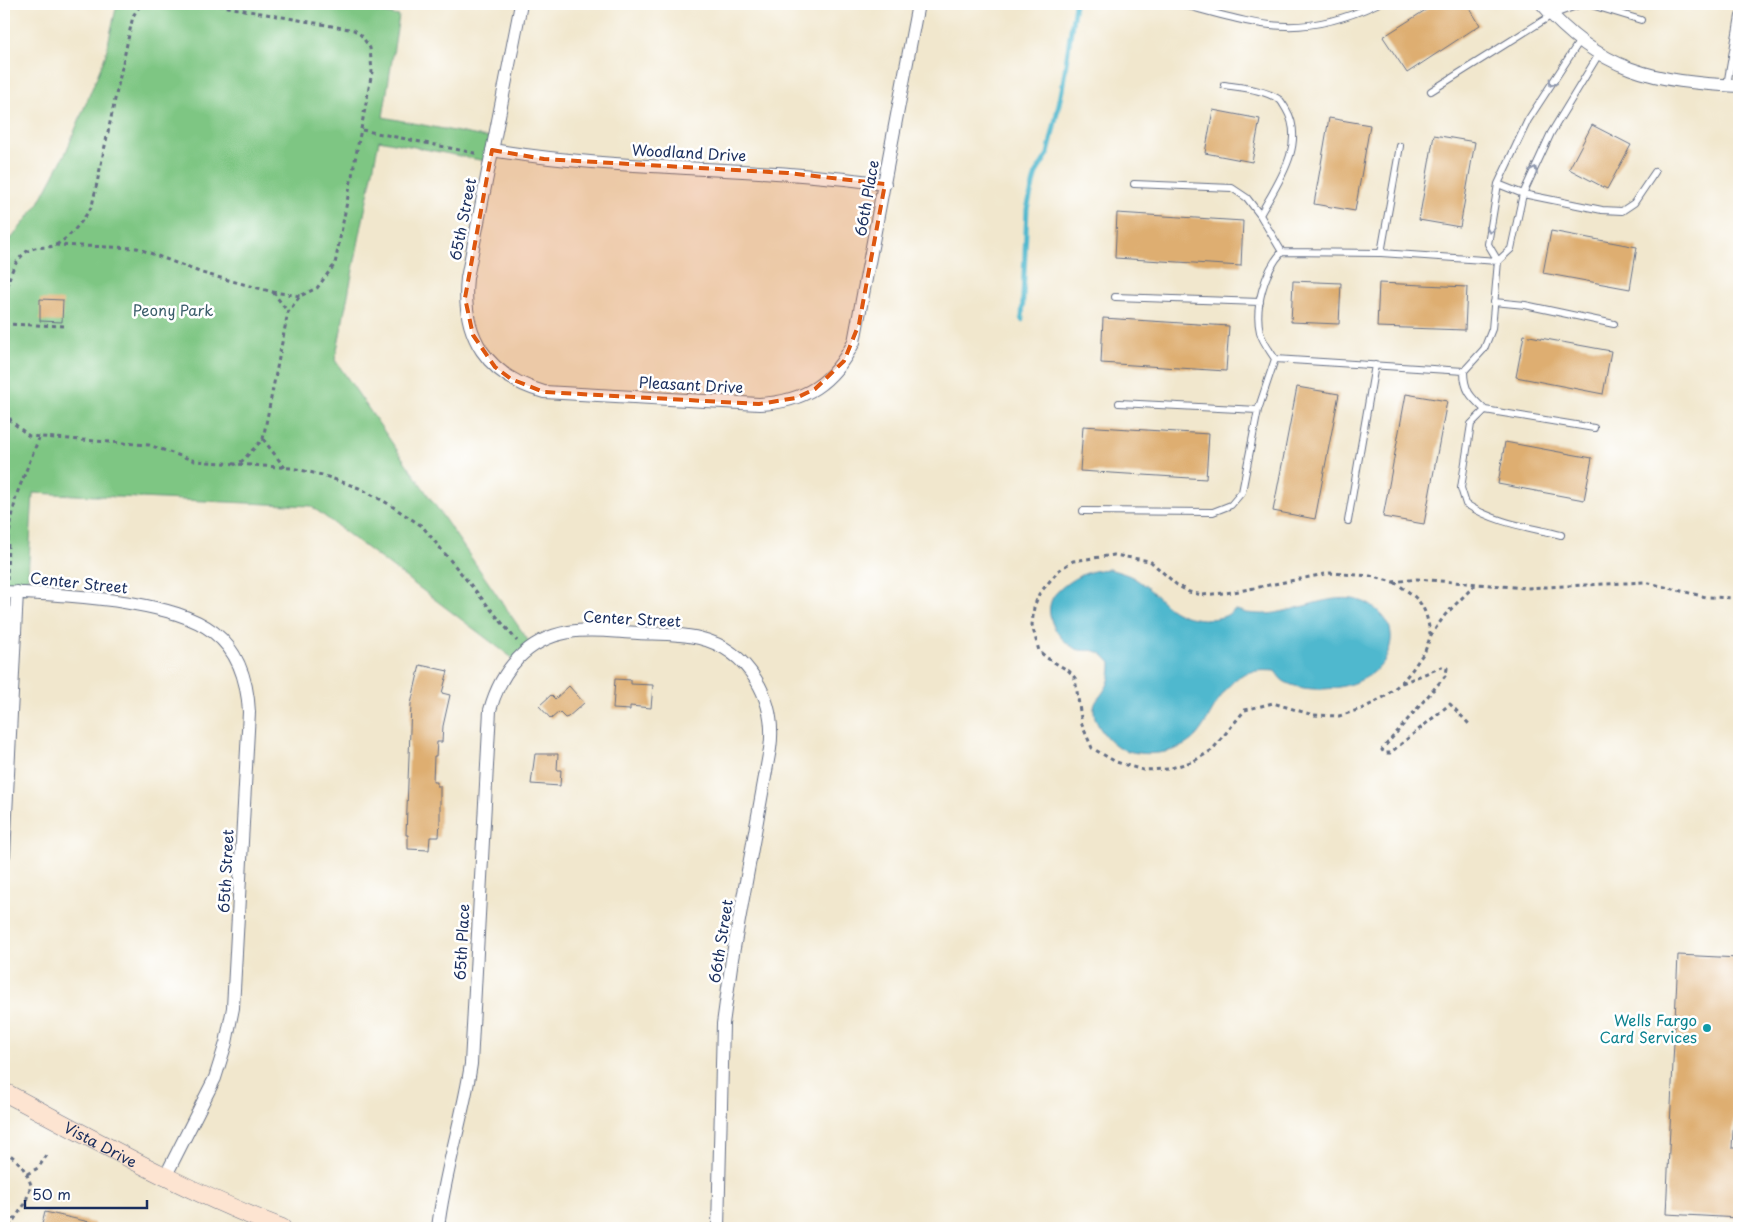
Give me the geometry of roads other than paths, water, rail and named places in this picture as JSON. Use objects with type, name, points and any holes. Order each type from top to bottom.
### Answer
[{"type":"street","name":"65th Street","points":[[521,4],[467,278],[465,298],[467,316],[473,335],[483,353],[495,367],[511,379],[528,387],[557,394]]},
{"type":"street","name":"66th Place","points":[[819,386],[832,376],[844,361],[854,342],[918,4]]},
{"type":"street","points":[[1542,4],[1579,42],[1599,54],[1636,71],[1664,79],[1733,85]]},
{"type":"street","name":"Woodland Drive","points":[[491,153],[571,161],[788,173],[885,184]]},
{"type":"street","name":"Pleasant Drive","points":[[557,394],[759,404],[777,403],[796,398],[819,386]]},
{"type":"street","points":[[4,855],[9,592]]},
{"type":"street","name":"Center Street","points":[[9,592],[100,598],[151,607]]},
{"type":"street","name":"65th Street","points":[[151,607],[187,616],[206,626],[222,639],[235,656],[244,674],[248,692],[249,712],[233,1008],[226,1043],[215,1078],[165,1177]]},
{"type":"street","name":"Center Street","points":[[515,660],[550,637],[570,632],[679,635],[699,638],[718,645],[747,668]]},
{"type":"street","name":"65th Place","points":[[438,1228],[448,1170],[466,1101],[471,1064],[490,710],[496,690],[515,660]]},
{"type":"street","name":"66th Street","points":[[718,1228],[724,1024],[732,959],[771,741],[771,721],[767,702],[758,682],[747,668]]},
{"type":"street","name":"Vista Drive","points":[[4,1092],[226,1207],[282,1228]]},
{"type":"lane","points":[[1180,4],[1268,26],[1308,26],[1349,17],[1377,4]]},
{"type":"lane","points":[[1431,91],[1581,4]]},
{"type":"lane","points":[[1588,4],[1641,20]]},
{"type":"lane","points":[[1733,85],[1739,16]]},
{"type":"lane","points":[[1579,42],[1528,120],[1498,184],[1488,244],[1498,261],[1492,329],[1484,349],[1464,371],[1464,385],[1472,397],[1485,410],[1594,428]]},
{"type":"lane","points":[[1083,510],[1213,512],[1231,505],[1242,492],[1258,410],[1275,359],[1260,332],[1260,302],[1266,277],[1273,262],[1282,252],[1382,253],[1498,261],[1511,249],[1522,194],[1551,133],[1599,54]]},
{"type":"lane","points":[[1224,85],[1259,91],[1280,100],[1289,114],[1294,130],[1289,158],[1260,215]]},
{"type":"lane","points":[[1382,253],[1400,146]]},
{"type":"lane","points":[[1498,184],[1522,194],[1602,210],[1622,211],[1634,203],[1655,172]]},
{"type":"lane","points":[[1134,184],[1232,188],[1247,198],[1260,215],[1282,252]]},
{"type":"lane","points":[[1115,298],[1260,302]]},
{"type":"lane","points":[[1494,302],[1525,305],[1614,324]]},
{"type":"lane","points":[[1275,359],[1464,371]]},
{"type":"lane","points":[[1348,521],[1375,366]]},
{"type":"lane","points":[[1119,403],[1258,410]]},
{"type":"lane","points":[[1485,410],[1471,424],[1461,488],[1466,504],[1483,515],[1561,535]]},
{"type":"water","points":[[1109,569],[1134,578],[1176,612],[1199,619],[1222,617],[1235,610],[1246,613],[1271,614],[1333,599],[1359,600],[1371,605],[1388,623],[1391,636],[1389,650],[1383,663],[1373,673],[1360,681],[1328,689],[1297,687],[1284,681],[1275,671],[1248,672],[1229,686],[1201,730],[1189,742],[1170,751],[1160,753],[1149,754],[1129,751],[1120,748],[1107,738],[1095,717],[1095,705],[1108,683],[1111,663],[1105,656],[1099,653],[1076,649],[1071,646],[1059,635],[1051,621],[1050,613],[1050,605],[1053,598],[1069,582],[1081,575]]},
{"type":"waterway","points":[[1022,320],[1027,209],[1036,173],[1048,154],[1062,90],[1075,4]]},
{"type":"place","name":"Wells Fargo Card Services","points":[[1707,1028]]},
{"type":"park label","name":"Peony Park","points":[[173,309]]}]
